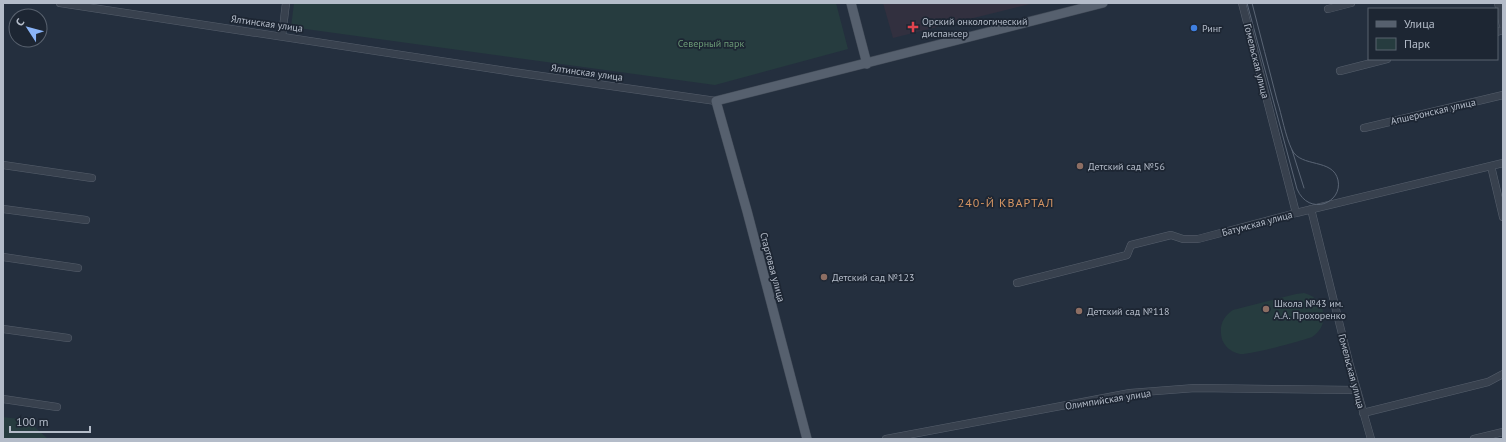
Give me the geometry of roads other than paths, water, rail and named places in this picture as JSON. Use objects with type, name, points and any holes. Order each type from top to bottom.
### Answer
[{"type":"main road","points":[[851,3],[867,64]]},
{"type":"main road","name":"Ялтинская улица","points":[[716,101],[1103,3]]},
{"type":"main road","name":"Стартовая улица","points":[[716,101],[751,226],[807,439]]},
{"type":"street","name":"Ялтинская улица","points":[[60,3],[513,72],[716,101]]},
{"type":"street","points":[[282,36],[286,3]]},
{"type":"street","name":"Гомельская улица","points":[[1242,3],[1296,213]]},
{"type":"street","points":[[1328,9],[1351,3]]},
{"type":"street","points":[[1498,3],[1503,25]]},
{"type":"street","points":[[1340,71],[1383,60]]},
{"type":"street","name":"Апшеронская улица","points":[[1364,128],[1503,95]]},
{"type":"street","name":"Батумская улица","points":[[1017,284],[1127,255],[1131,245],[1148,240],[1171,235],[1183,239],[1198,239],[1311,209],[1503,163]]},
{"type":"street","points":[[3,165],[92,178]]},
{"type":"street","points":[[1491,166],[1503,218]]},
{"type":"street","points":[[3,208],[86,220]]},
{"type":"street","name":"Гомельская улица","points":[[1311,209],[1371,439]]},
{"type":"street","points":[[3,257],[78,268]]},
{"type":"street","points":[[3,329],[68,338]]},
{"type":"street","points":[[1363,413],[1488,382],[1503,374]]},
{"type":"street","name":"Олимпийская улица","points":[[886,439],[1130,393],[1195,388],[1357,390]]},
{"type":"street","points":[[3,399],[57,407]]},
{"type":"street","points":[[1474,439],[1503,432]]},
{"type":"tram line","points":[[1247,3],[1297,189],[1302,198],[1309,203],[1317,205],[1324,204],[1335,195],[1338,188],[1338,180],[1335,173],[1330,169],[1302,159],[1296,156],[1292,150],[1285,132],[1252,3]]},
{"type":"tram line","points":[[1292,150],[1304,188]]},
{"type":"place","name":"Орский онкологический диспансер","points":[[913,27]]},
{"type":"place","name":"Ринг","points":[[1194,28]]},
{"type":"place","name":"Детский сад №56","points":[[1080,166]]},
{"type":"place","name":"Детский сад №123","points":[[824,277]]},
{"type":"place","name":"Школа №43 им. А.А. Прохоренко","points":[[1266,309]]},
{"type":"place","name":"Детский сад №118","points":[[1079,311]]},
{"type":"district","name":"240-Й КВАРТАЛ","points":[[1006,203]]},
{"type":"park label","name":"Северный парк","points":[[711,43]]}]
